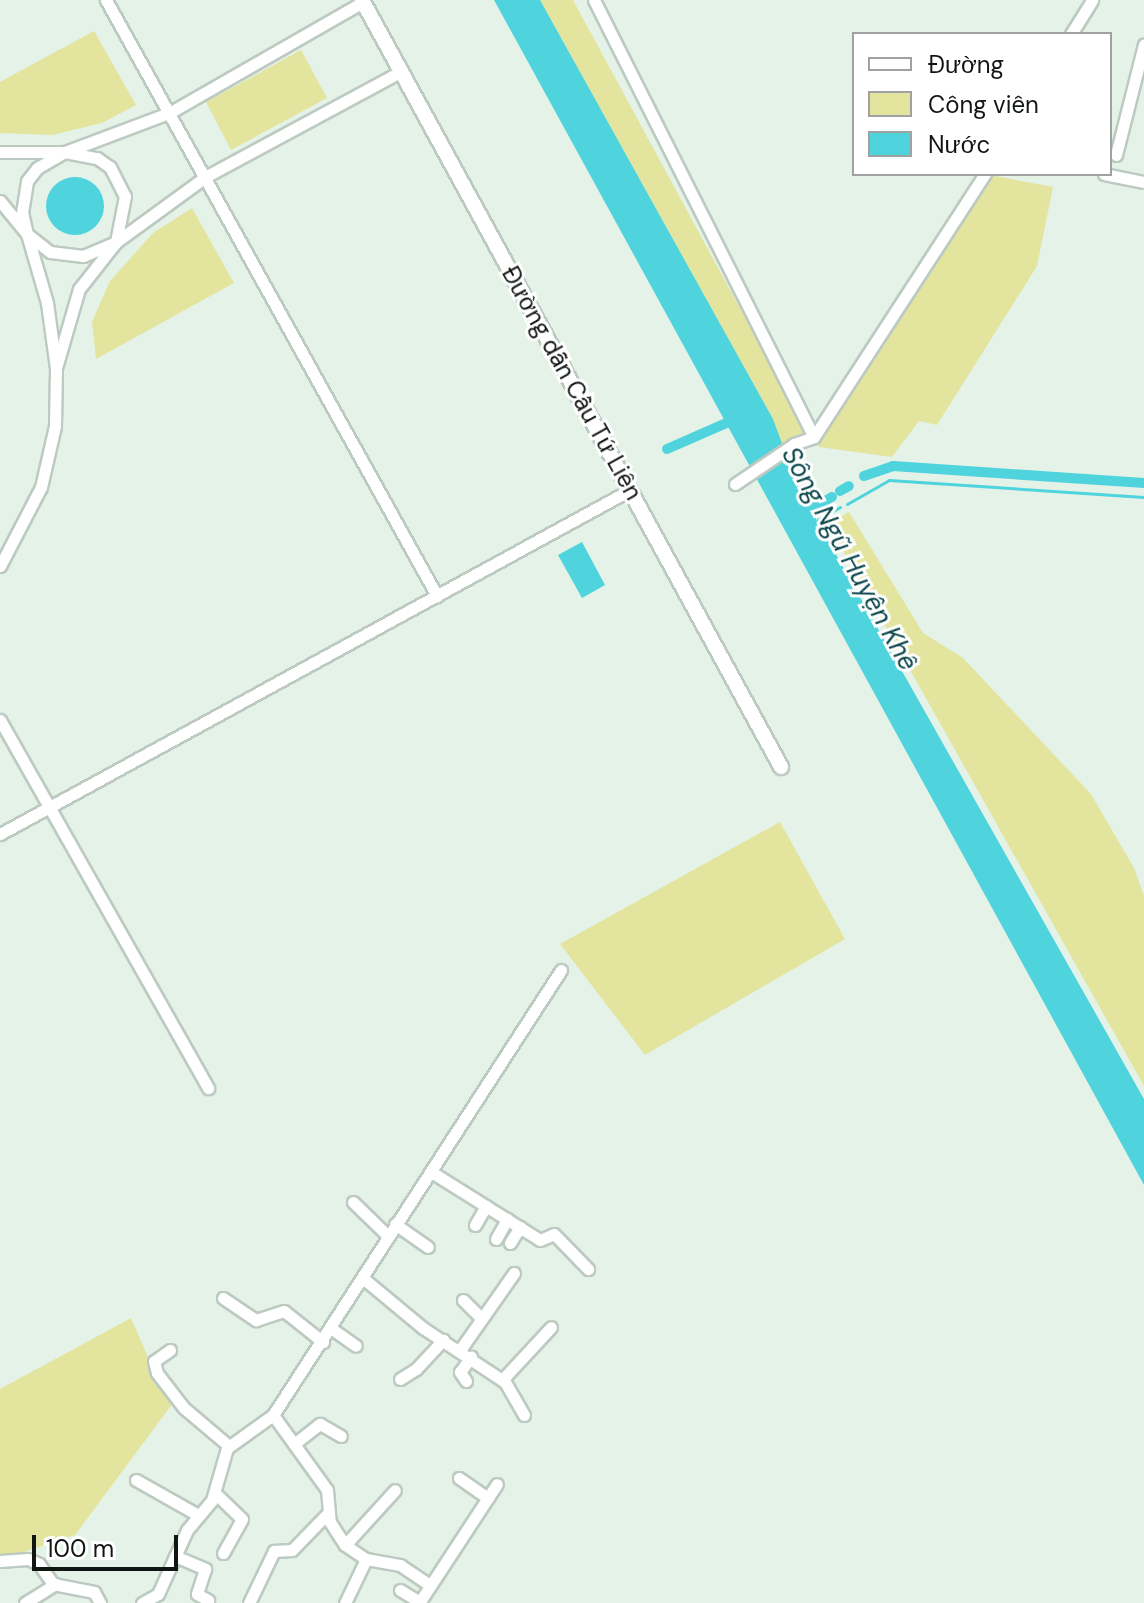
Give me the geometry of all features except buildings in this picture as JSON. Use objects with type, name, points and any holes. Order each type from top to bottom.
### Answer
[{"type":"main road","name":"Đường dẫn Cầu Tứ Liên","points":[[362,1],[781,767]]},
{"type":"street","points":[[106,0],[437,596]]},
{"type":"street","points":[[594,0],[814,437]]},
{"type":"street","points":[[1072,32],[1092,0]]},
{"type":"street","points":[[0,566],[41,487],[55,426],[56,368],[47,303],[22,205],[27,181],[37,168],[65,152],[169,113],[362,1]]},
{"type":"street","points":[[1116,155],[1144,44]]},
{"type":"street","points":[[0,201],[27,234],[66,257],[83,256],[116,242],[205,177],[402,71]]},
{"type":"street","points":[[1131,99],[1144,104]]},
{"type":"street","points":[[0,152],[65,152],[97,158],[120,180],[125,212],[116,242],[79,289],[56,368]]},
{"type":"street","points":[[735,484],[794,444],[814,437],[984,176]]},
{"type":"street","points":[[1112,176],[1144,182]]},
{"type":"street","points":[[0,834],[630,490]]},
{"type":"street","points":[[0,720],[208,1088]]},
{"type":"street","points":[[146,1603],[158,1594],[198,1515],[215,1493],[229,1446],[273,1415],[364,1279],[395,1224],[433,1173],[561,970]]},
{"type":"street","points":[[433,1173],[542,1241],[554,1234],[588,1269]]},
{"type":"street","points":[[353,1202],[388,1236]]},
{"type":"street","points":[[475,1225],[486,1206]]},
{"type":"street","points":[[496,1239],[507,1219]]},
{"type":"street","points":[[395,1224],[428,1247]]},
{"type":"street","points":[[510,1243],[520,1227]]},
{"type":"street","points":[[460,1350],[514,1273]]},
{"type":"street","points":[[364,1279],[443,1340],[502,1380],[524,1415]]},
{"type":"street","points":[[223,1298],[256,1320],[284,1311],[323,1342]]},
{"type":"street","points":[[463,1300],[481,1318]]},
{"type":"street","points":[[502,1380],[551,1327]]},
{"type":"street","points":[[332,1329],[356,1346]]},
{"type":"street","points":[[400,1379],[443,1340]]},
{"type":"street","points":[[170,1350],[154,1361],[157,1373],[184,1408],[229,1446]]},
{"type":"street","points":[[466,1381],[459,1376],[471,1357]]},
{"type":"street","points":[[273,1415],[327,1490],[329,1512],[345,1545],[366,1559],[400,1565],[430,1585]]},
{"type":"street","points":[[294,1444],[320,1424],[341,1436]]},
{"type":"street","points":[[459,1478],[488,1498]]},
{"type":"street","points":[[136,1480],[198,1515]]},
{"type":"street","points":[[400,1590],[420,1602],[497,1484]]},
{"type":"street","points":[[345,1545],[395,1490]]},
{"type":"street","points":[[215,1493],[242,1519],[223,1553]]},
{"type":"street","points":[[249,1603],[274,1551],[292,1550],[329,1512]]},
{"type":"street","points":[[175,1556],[205,1569],[197,1594],[208,1600]]},
{"type":"street","points":[[0,1561],[22,1557],[39,1564],[55,1584],[94,1592],[100,1603]]},
{"type":"street","points":[[345,1603],[366,1559]]},
{"type":"street","points":[[25,1603],[55,1584]]},
{"type":"green space","points":[[540,0],[573,0],[808,434],[782,444],[773,419]]},
{"type":"green space","points":[[94,31],[136,105],[102,123],[52,135],[0,133],[0,82]]},
{"type":"green space","points":[[301,50],[327,98],[231,150],[206,102]]},
{"type":"green space","points":[[984,176],[1053,187],[1037,266],[937,425],[919,421],[892,457],[819,447],[814,437]]},
{"type":"green space","points":[[192,208],[234,283],[96,359],[92,322],[110,281],[153,233]]},
{"type":"green space","points":[[849,512],[923,633],[963,658],[1091,794],[1134,868],[1144,896],[1144,1086],[828,524]]},
{"type":"green space","points":[[780,822],[845,939],[645,1055],[560,944]]},
{"type":"green space","points":[[131,1318],[152,1366],[176,1399],[75,1535],[0,1560],[0,1389]]},
{"type":"water","name":"Sông Ngũ Huyện Khê","points":[[494,0],[540,0],[773,419],[799,489],[1144,1099],[1144,1185]]},
{"type":"water","points":[[75,177],[86,179],[95,186],[102,195],[102,217],[95,226],[86,233],[75,235],[64,233],[55,226],[48,217],[46,206],[48,195],[55,186],[64,179]]},
{"type":"water","points":[[582,542],[605,585],[582,598],[558,555]]},
{"type":"waterway","points":[[667,449],[738,418]]},
{"type":"waterway","points":[[864,476],[893,466],[1144,483]]},
{"type":"waterway","points":[[847,504],[889,480],[1144,497]]},
{"type":"waterway","points":[[840,491],[849,486]]},
{"type":"waterway","points":[[799,516],[832,497]]},
{"type":"waterway","points":[[814,522],[840,507]]}]
